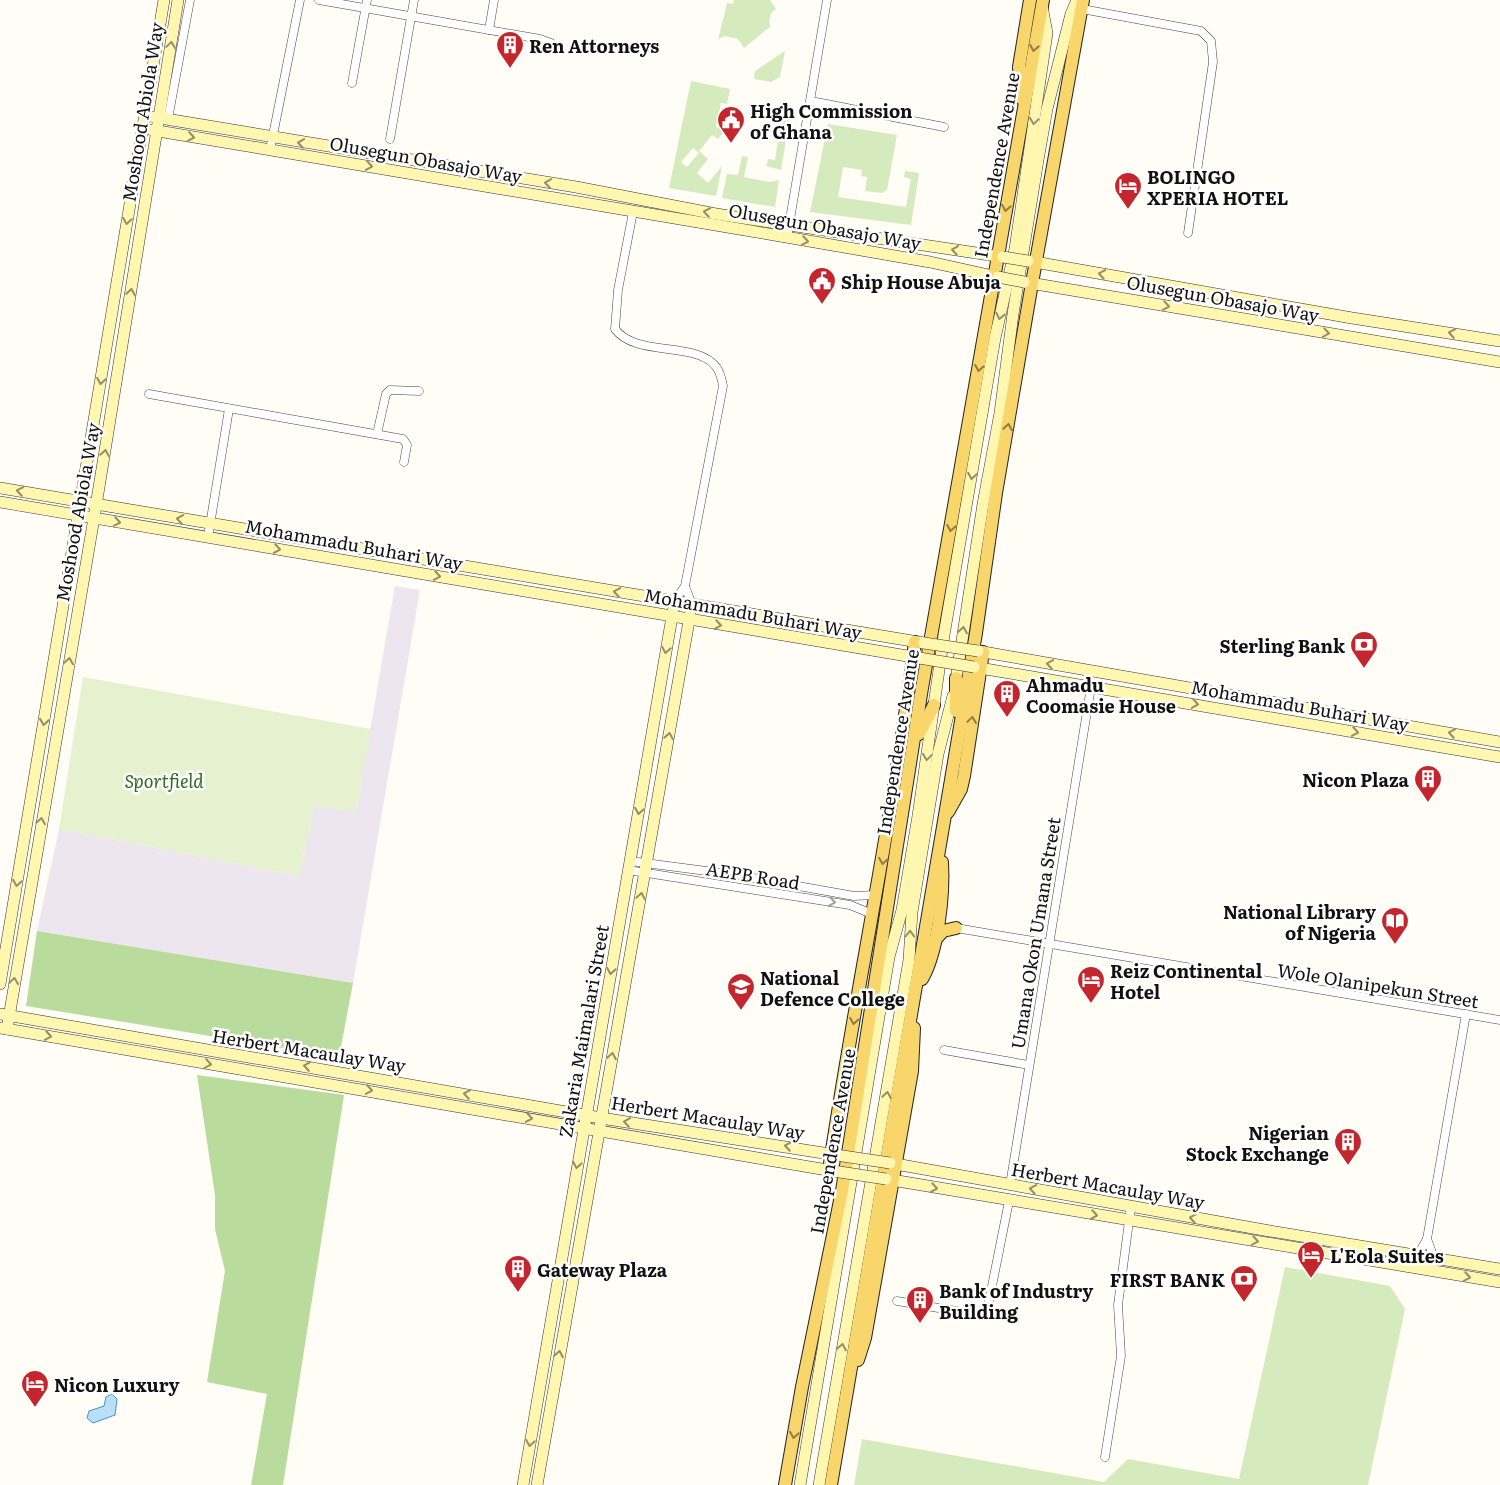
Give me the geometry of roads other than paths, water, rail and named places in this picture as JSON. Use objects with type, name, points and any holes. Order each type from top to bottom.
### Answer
[{"type":"main road","name":"Moshood Abiola Way","points":[[0,984],[164,0]]},
{"type":"main road","name":"Moshood Abiola Way","points":[[3,1028],[94,518],[149,175],[158,131],[165,119],[178,0]]},
{"type":"main road","name":"Independence Avenue","points":[[785,1485],[802,1387],[842,1191],[913,745],[1000,256],[1024,110],[1019,67],[1038,1]]},
{"type":"main road","name":"Independence Avenue","points":[[800,1485],[889,957],[902,910],[918,816],[934,705],[995,338],[1017,240],[1047,33],[1038,1]]},
{"type":"main road","points":[[819,1485],[841,1396],[956,751],[961,681],[981,514],[1000,413],[1025,241],[1047,109],[1071,14],[1080,3]]},
{"type":"main road","points":[[831,1485],[841,1396],[909,960],[912,912],[936,763],[961,681],[996,493],[1028,282],[1080,3]]},
{"type":"main road","name":"Olusegun Obasajo Way","points":[[146,116],[576,187],[787,237],[930,262],[996,277],[1500,362]]},
{"type":"main road","name":"Olusegun Obasajo Way","points":[[143,128],[633,212],[686,214],[789,225],[1000,256],[1500,341]]},
{"type":"main road","points":[[930,262],[932,246]]},
{"type":"main road","name":"Mohammadu Buhari Way","points":[[0,488],[692,606],[980,652],[1500,742]]},
{"type":"main road","name":"Mohammadu Buhari Way","points":[[0,502],[1500,757]]},
{"type":"main road","name":"Zakaria Maimalari Street","points":[[523,1485],[536,1400],[674,602]]},
{"type":"main road","name":"Zakaria Maimalari Street","points":[[537,1485],[692,606]]},
{"type":"main road","points":[[831,1170],[875,895],[882,869],[919,643]]},
{"type":"main road","points":[[945,816],[961,789],[980,652]]},
{"type":"main road","points":[[1229,710],[1232,695]]},
{"type":"main road","points":[[913,745],[934,705]]},
{"type":"main road","points":[[34,777],[48,780]]},
{"type":"main road","points":[[914,992],[925,973],[934,942],[940,908],[943,887],[940,842]]},
{"type":"main road","points":[[940,908],[944,919],[956,928]]},
{"type":"main road","points":[[934,942],[943,931],[956,928]]},
{"type":"main road","points":[[841,1396],[865,1338],[889,1180],[912,1071],[914,1049],[911,1007]]},
{"type":"main road","name":"Herbert Macaulay Way","points":[[5,1015],[601,1118],[834,1154],[1500,1269]]},
{"type":"main road","name":"Herbert Macaulay Way","points":[[3,1028],[1009,1201],[1500,1282]]},
{"type":"main road","points":[[540,1378],[555,1379]]},
{"type":"street","points":[[165,119],[190,0]]},
{"type":"street","points":[[270,150],[300,0]]},
{"type":"street","points":[[319,0],[366,4],[411,16],[551,43]]},
{"type":"street","points":[[390,139],[414,0]]},
{"type":"street","points":[[489,30],[494,0]]},
{"type":"street","points":[[787,237],[827,0]]},
{"type":"street","points":[[1080,3],[1201,31],[1211,41],[1212,62],[1188,233]]},
{"type":"street","points":[[352,83],[366,4]]},
{"type":"street","points":[[810,101],[944,127]]},
{"type":"street","name":"Zakaria Maimalari Street","points":[[633,212],[618,290],[615,329],[627,338],[641,344],[704,357],[718,369],[723,386],[685,586],[674,602]]},
{"type":"street","points":[[378,434],[386,394],[390,390],[419,392]]},
{"type":"street","points":[[149,394],[378,434],[406,442],[404,462]]},
{"type":"street","points":[[208,537],[229,409]]},
{"type":"street","points":[[685,586],[692,606]]},
{"type":"street","name":"Umana Okon Umana Street","points":[[1010,1185],[1091,687]]},
{"type":"street","name":"AEPB Road","points":[[629,865],[850,905],[872,914]]},
{"type":"street","name":"AEPB Road","points":[[646,868],[854,896],[875,895]]},
{"type":"street","name":"Wole Olanipekun Street","points":[[956,928],[1500,1020]]},
{"type":"street","points":[[1415,1268],[1416,1256],[1427,1239],[1466,1014]]},
{"type":"street","points":[[944,1050],[1029,1065]]},
{"type":"street","points":[[898,1301],[986,1316],[1009,1201]]},
{"type":"street","points":[[1105,1457],[1121,1356],[1118,1305],[1131,1206]]},
{"type":"street","points":[[1427,1239],[1434,1258],[1432,1271]]},
{"type":"water","points":[[112,1394],[117,1399],[115,1415],[93,1423],[87,1418],[89,1411],[104,1406],[106,1397]]},
{"type":"place","name":"Ren Attorneys","points":[[510,69]]},
{"type":"place","name":"High Commission of Ghana","points":[[731,144]]},
{"type":"place","name":"BOLINGO XPERIA HOTEL","points":[[1128,210]]},
{"type":"place","name":"Ship House Abuja","points":[[822,305]]},
{"type":"place","name":"Sterling Bank","points":[[1364,669]]},
{"type":"place","name":"Ahmadu Coomasie House","points":[[1007,718]]},
{"type":"place","name":"Nicon Plaza","points":[[1428,803]]},
{"type":"place","name":"National Library of Nigeria","points":[[1395,945]]},
{"type":"place","name":"Reiz Continental Hotel","points":[[1091,1004]]},
{"type":"place","name":"National Defence College","points":[[741,1011]]},
{"type":"place","name":"Nigerian Stock Exchange","points":[[1348,1166]]},
{"type":"place","name":"L'Eola Suites","points":[[1311,1279]]},
{"type":"place","name":"Gateway Plaza","points":[[518,1293]]},
{"type":"place","name":"FIRST BANK","points":[[1244,1303]]},
{"type":"place","name":"Bank of Industry Building","points":[[920,1324]]},
{"type":"place","name":"Nicon Luxury","points":[[35,1408]]},
{"type":"park label","name":"Sportfield","points":[[164,780]]}]
